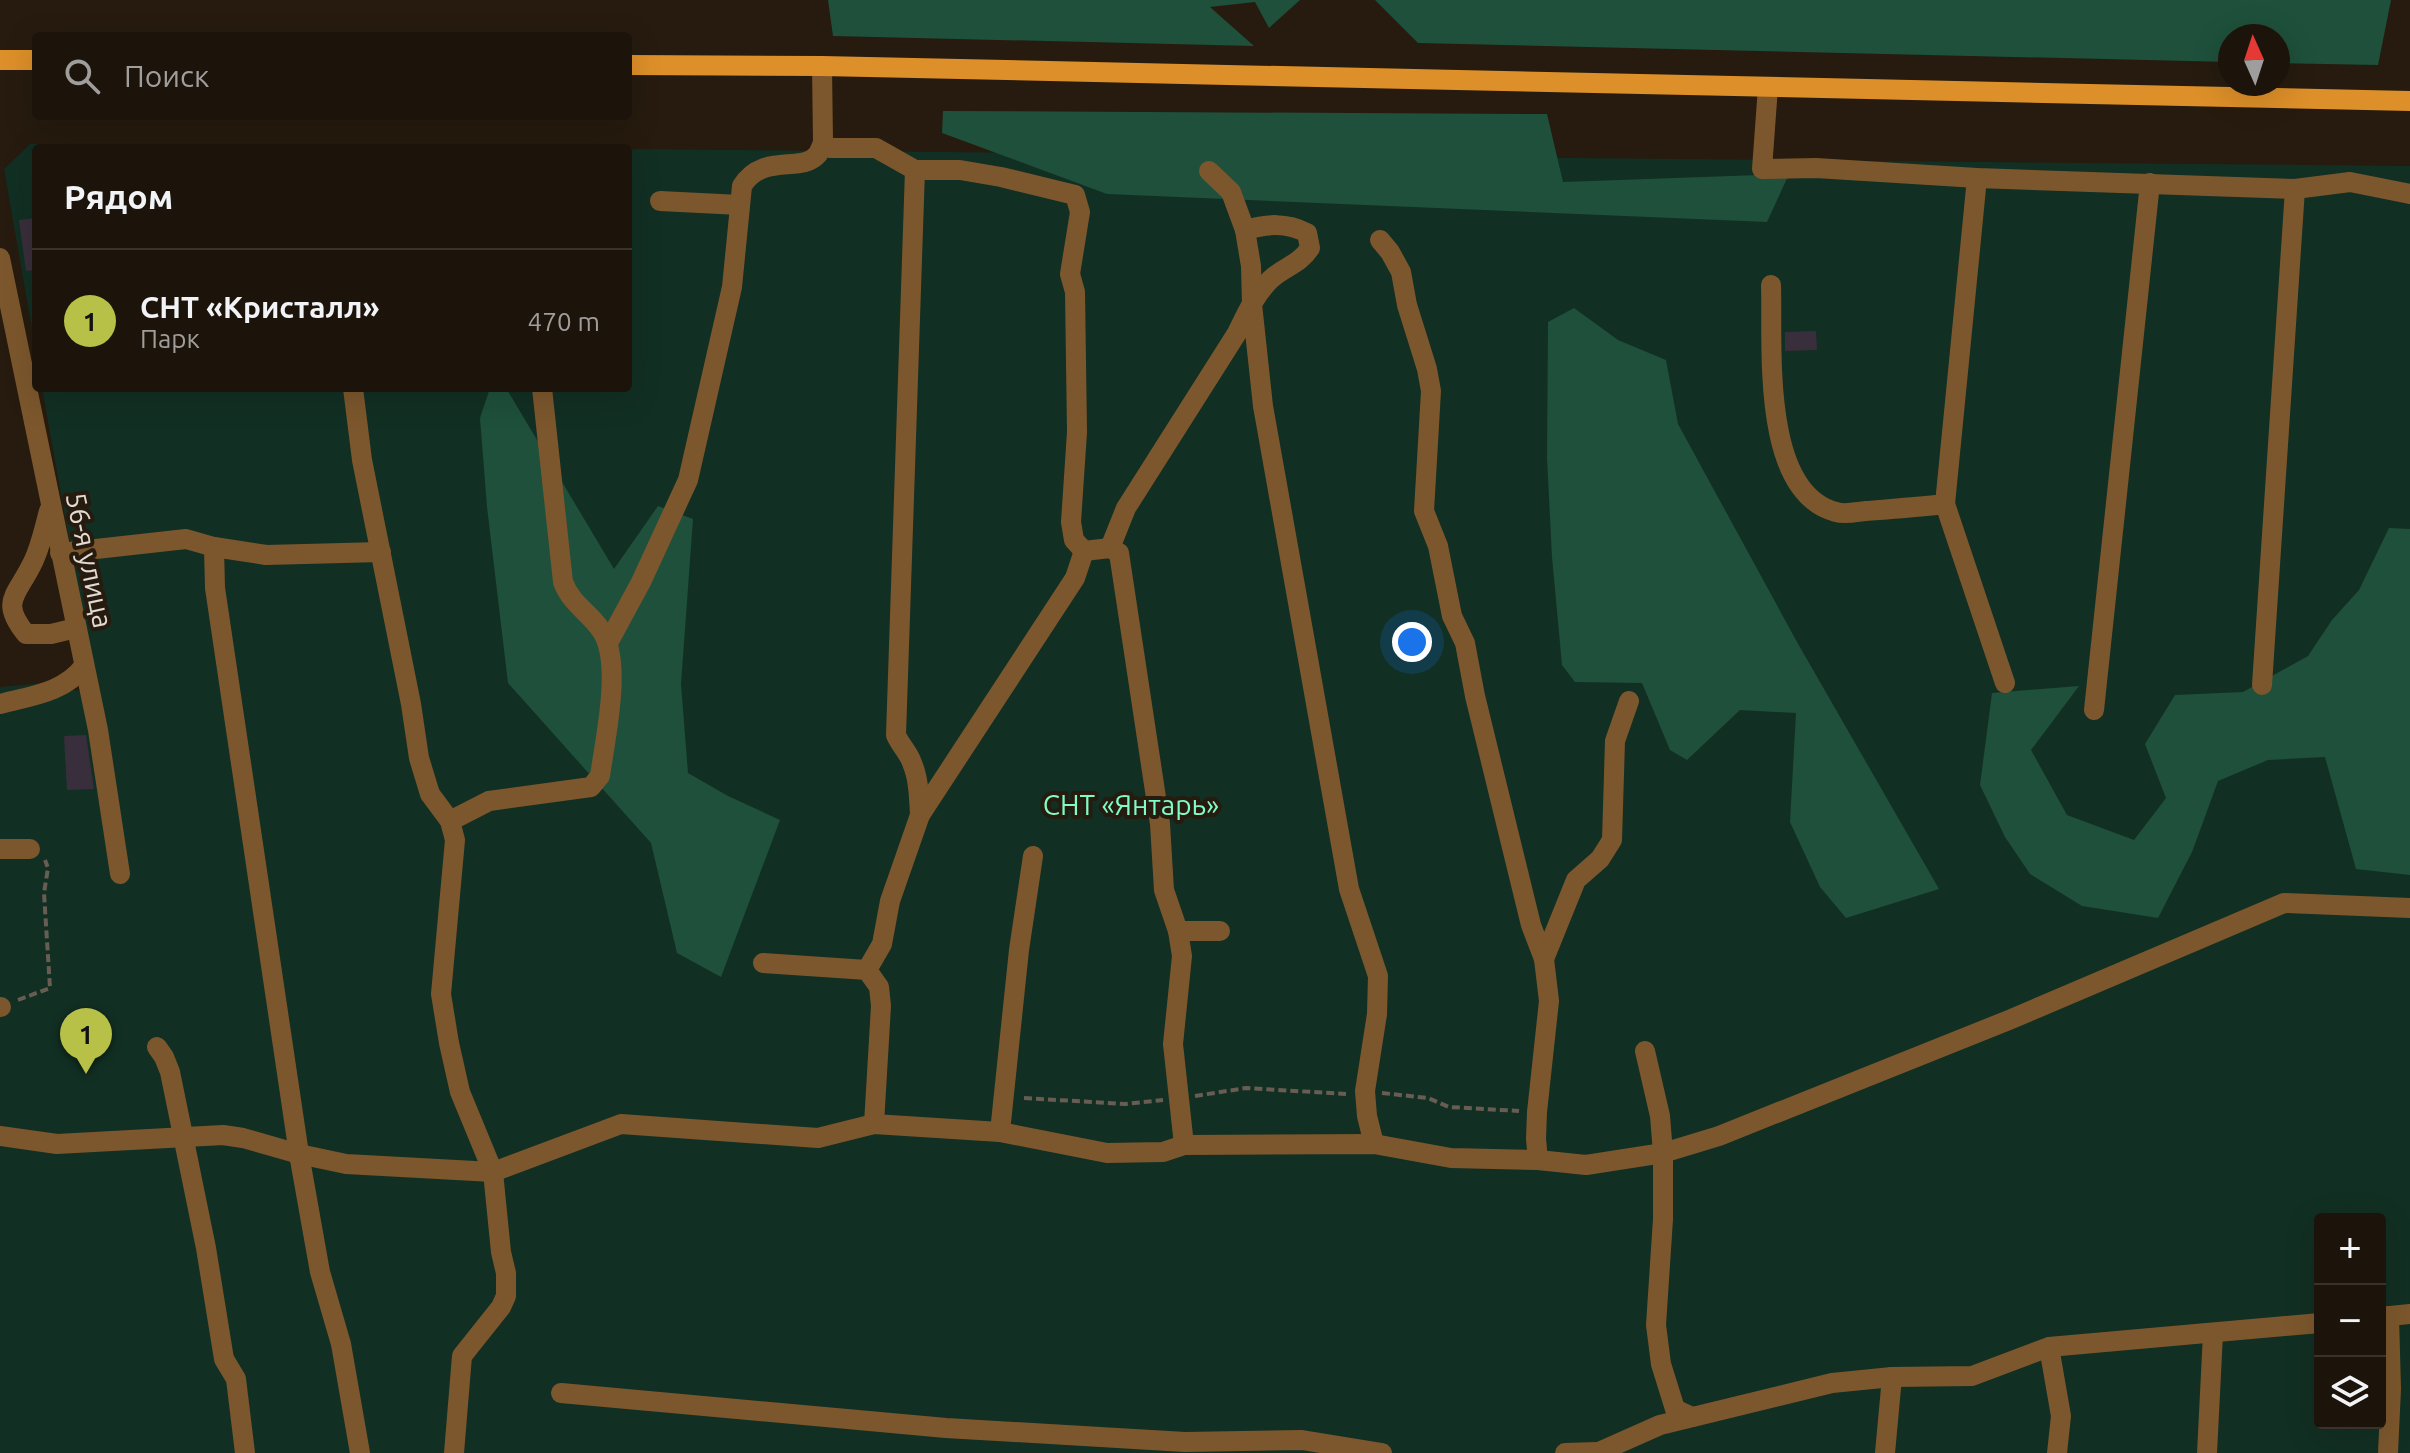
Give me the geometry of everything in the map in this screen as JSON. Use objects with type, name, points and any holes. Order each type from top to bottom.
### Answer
[{"type":"main road","points":[[1,64],[32,60]]},
{"type":"main road","points":[[632,65],[822,66],[2410,101]]},
{"type":"street","points":[[608,643],[641,582],[688,480],[732,287],[742,186],[748,177],[765,166],[805,162],[817,156],[823,142],[822,66]]},
{"type":"street","points":[[1768,87],[1762,169],[1816,168],[1977,178],[2295,189],[2350,182],[2410,194]]},
{"type":"street","points":[[823,142],[829,148],[876,148],[915,170],[960,170],[1075,195],[1080,212],[1070,274],[1075,292],[1077,432],[1071,522],[1074,540],[1084,551]]},
{"type":"street","points":[[915,170],[896,735],[912,760],[920,815]]},
{"type":"street","points":[[1209,171],[1231,192],[1245,230],[1263,406],[1349,889],[1378,976],[1377,1014],[1365,1091],[1374,1144]]},
{"type":"street","points":[[1977,178],[1945,504],[2005,683]]},
{"type":"street","points":[[2094,710],[2150,183]]},
{"type":"street","points":[[2262,685],[2295,189]]},
{"type":"street","points":[[660,201],[740,205]]},
{"type":"street","points":[[1110,548],[1126,508],[1237,333],[1252,304],[1271,279],[1302,260],[1310,248],[1307,233],[1294,227],[1264,225],[1245,230]]},
{"type":"street","points":[[1380,240],[1401,272],[1431,391],[1424,511],[1438,546],[1452,616],[1465,643],[1531,925],[1544,959],[1549,1001],[1537,1112],[1538,1160]]},
{"type":"street","name":"56-я улица","points":[[0,258],[98,730],[120,874]]},
{"type":"street","points":[[1771,285],[1775,414],[1796,482],[1818,505],[1838,513],[1945,504]]},
{"type":"street","points":[[354,392],[362,460],[419,758],[430,794],[450,821],[455,840],[441,994],[460,1092],[493,1172],[506,1273],[506,1296],[501,1307],[462,1356],[454,1453]]},
{"type":"street","points":[[450,821],[489,801],[591,787],[600,776],[612,684],[608,643],[601,629],[569,597],[563,582],[542,392]]},
{"type":"street","points":[[51,507],[32,564],[12,597],[14,619],[26,634],[51,634],[76,628]]},
{"type":"street","points":[[60,553],[186,539],[266,555],[381,552]]},
{"type":"street","points":[[214,547],[217,604],[299,1154],[320,1272],[341,1344],[360,1453]]},
{"type":"street","points":[[1084,551],[1110,548],[1119,553],[1160,824],[1164,890],[1178,931],[1182,956],[1173,1044],[1184,1145]]},
{"type":"street","points":[[867,970],[882,944],[890,901],[920,815],[1075,578],[1084,551]]},
{"type":"street","points":[[0,704],[51,691],[75,678],[84,666]]},
{"type":"street","points":[[1544,959],[1576,880],[1600,859],[1612,840],[1615,741],[1629,701]]},
{"type":"street","points":[[0,849],[30,849]]},
{"type":"street","points":[[1000,1132],[1019,950],[1033,856]]},
{"type":"street","points":[[0,1136],[57,1144],[233,1136],[346,1164],[493,1172],[621,1124],[818,1138],[874,1124],[1000,1132],[1107,1153],[1163,1152],[1184,1145],[1374,1144],[1451,1158],[1538,1160],[1586,1165],[1663,1153],[1719,1136],[2009,1020],[2284,903],[2410,908]]},
{"type":"street","points":[[1178,931],[1220,931]]},
{"type":"street","points":[[763,963],[867,970]]},
{"type":"street","points":[[867,970],[879,987],[881,1006],[874,1124]]},
{"type":"street","points":[[157,1047],[170,1072],[206,1248],[224,1359],[236,1379],[245,1453]]},
{"type":"street","points":[[1645,1051],[1660,1116],[1663,1153],[1663,1219],[1656,1325],[1661,1364],[1675,1409],[1692,1417]]},
{"type":"street","points":[[2386,1316],[2410,1314]]},
{"type":"street","points":[[1565,1453],[1597,1453],[1660,1425],[1832,1383],[1892,1377],[1972,1376],[2049,1347],[2314,1324]]},
{"type":"street","points":[[2207,1453],[2213,1334]]},
{"type":"street","points":[[2386,1337],[2391,1389],[2388,1453]]},
{"type":"street","points":[[2049,1347],[2061,1416],[2057,1453]]},
{"type":"street","points":[[1885,1453],[1892,1377]]},
{"type":"street","points":[[561,1393],[961,1429],[1185,1442],[1302,1440],[1382,1453]]},
{"type":"path","points":[[0,1007],[50,988],[44,893],[48,868],[44,857],[30,849]]},
{"type":"path","points":[[1002,1097],[1125,1104],[1246,1088],[1343,1094],[1365,1091],[1428,1098],[1449,1107],[1537,1112]]},
{"type":"green space","points":[[828,0],[1300,0],[1269,28],[1255,2],[1210,7],[1254,46],[833,36]]},
{"type":"green space","points":[[1375,0],[2391,0],[2378,65],[2290,63],[2290,24],[2218,24],[2218,62],[1418,43]]},
{"type":"green space","points":[[943,111],[1547,114],[1563,182],[1789,174],[1767,222],[1107,194],[942,133]]},
{"type":"green space","points":[[32,144],[32,329],[4,169]]},
{"type":"green space","name":"СНТ «Янтарь»","points":[[632,149],[2410,166],[2410,1453],[0,1453],[0,687],[44,683],[97,695],[43,392],[632,392]]},
{"type":"green space","points":[[1574,308],[1618,340],[1666,360],[1678,424],[1797,642],[1939,889],[1846,918],[1820,887],[1790,822],[1796,713],[1740,710],[1687,760],[1670,750],[1642,683],[1575,682],[1562,665],[1547,458],[1548,322]]},
{"type":"green space","points":[[489,392],[508,392],[614,569],[658,506],[693,519],[681,684],[688,773],[780,820],[721,977],[677,953],[651,843],[508,683],[480,418]]},
{"type":"green space","points":[[2389,528],[2410,529],[2410,875],[2356,869],[2325,757],[2268,760],[2218,781],[2192,852],[2158,918],[2082,906],[2030,874],[2005,837],[1980,785],[1992,693],[2079,686],[2031,750],[2067,815],[2134,840],[2166,798],[2145,744],[2175,695],[2243,692],[2308,656],[2332,620],[2359,590]]},
{"type":"building","points":[[32,218],[32,270],[26,271],[19,220]]},
{"type":"building","points":[[1816,331],[1817,350],[1785,351],[1785,332]]},
{"type":"building","points":[[86,735],[94,789],[67,790],[64,736]]},
{"type":"place","name":"СНТ «Кристалл»","points":[[86,1074]]}]
